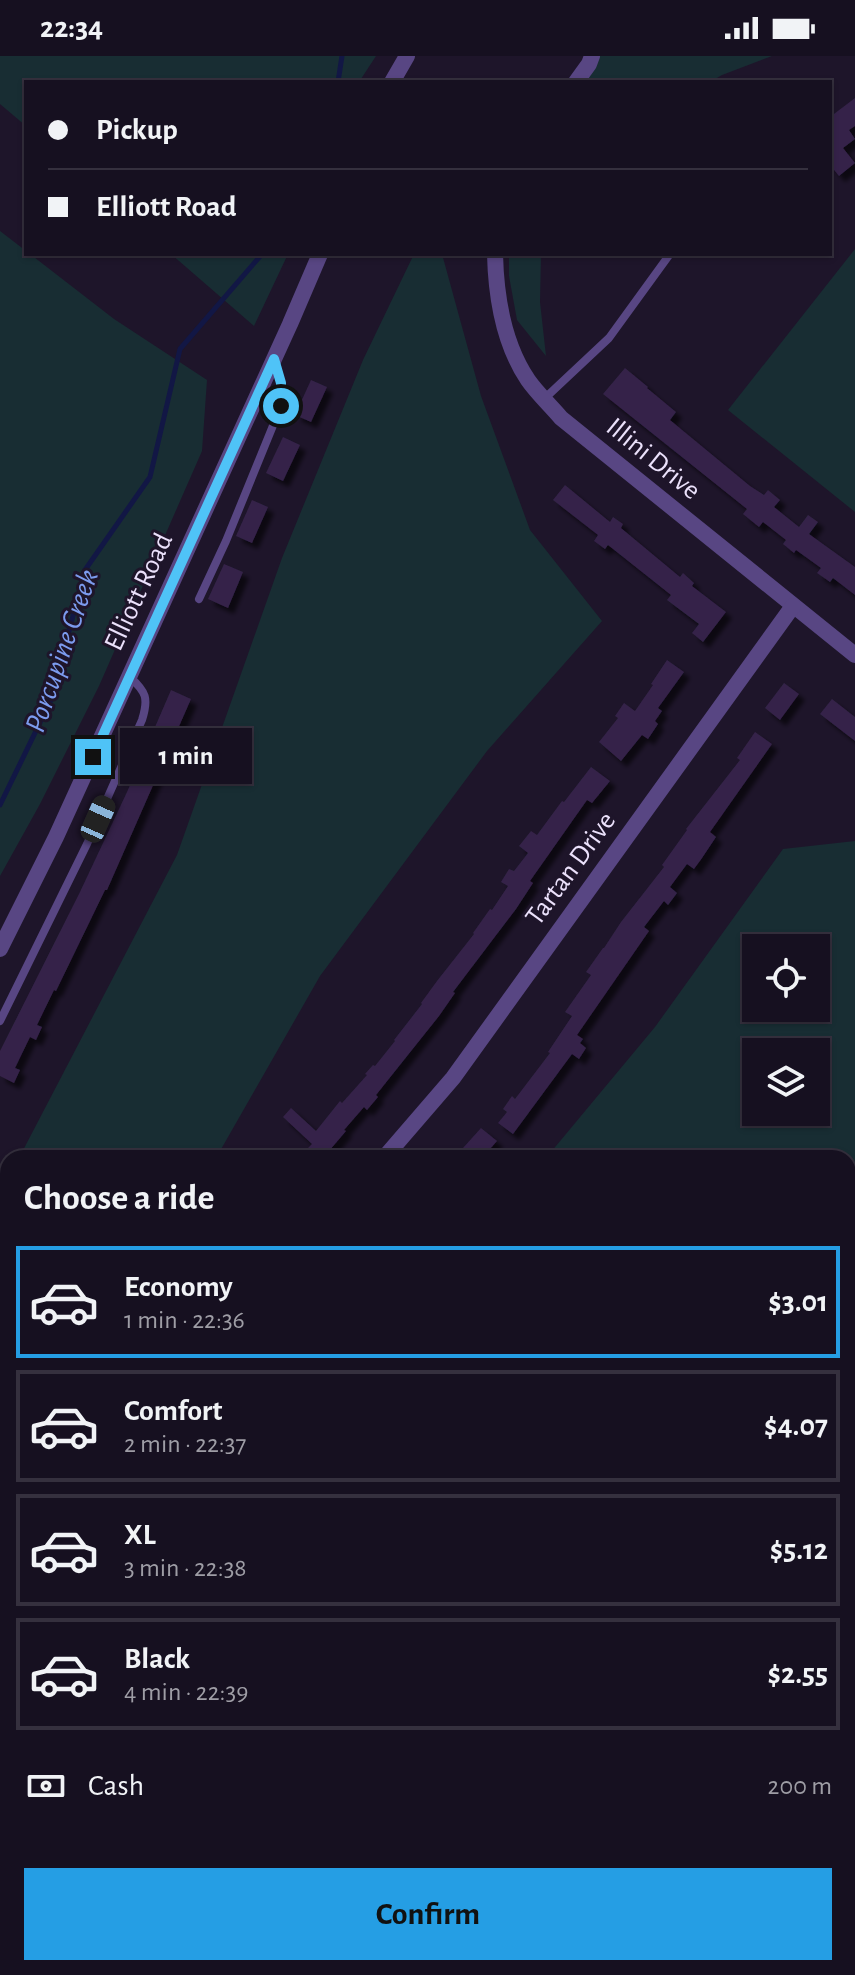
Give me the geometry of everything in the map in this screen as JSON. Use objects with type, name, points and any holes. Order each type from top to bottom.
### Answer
[{"type":"street","points":[[393,80],[407,56]]},
{"type":"street","points":[[577,80],[592,56]]},
{"type":"street","name":"Elliott Road","points":[[0,949],[56,837],[319,256]]},
{"type":"street","name":"Illini Drive","points":[[495,256],[500,311],[509,341],[527,379],[561,418],[855,655]]},
{"type":"street","name":"Tartan Drive","points":[[391,1150],[453,1078],[793,606]]},
{"type":"lane","points":[[544,399],[609,338],[669,256]]},
{"type":"lane","points":[[199,599],[281,406],[281,383],[274,359]]},
{"type":"lane","points":[[0,1021],[87,844],[142,720],[147,705],[145,695],[142,688],[129,677]]},
{"type":"shaded area","points":[[0,56],[376,56],[360,80],[24,80],[24,124],[0,104]]},
{"type":"shaded area","points":[[600,56],[772,56],[713,80],[586,80]]},
{"type":"shaded area","points":[[0,231],[24,249],[24,256],[33,256],[114,319],[207,380],[202,451],[99,686],[0,876]]},
{"type":"shaded area","points":[[855,249],[855,512],[728,410]]},
{"type":"shaded area","points":[[173,256],[287,256],[254,326]]},
{"type":"shaded area","points":[[413,256],[443,256],[481,396],[530,530],[602,621],[487,751],[320,976],[221,1150],[23,1150],[177,855],[282,558],[363,360]]},
{"type":"shaded area","points":[[509,256],[541,256],[540,302],[546,356],[517,320],[509,276]]},
{"type":"shaded area","points":[[855,841],[855,1150],[553,1150],[655,1027],[783,849]]},
{"type":"building","points":[[855,98],[855,126],[849,130],[855,139],[843,148],[855,163],[839,176],[832,167],[832,115]]},
{"type":"building","points":[[625,368],[676,412],[670,420],[750,486],[764,495],[768,490],[780,500],[774,507],[799,527],[808,515],[818,522],[809,534],[855,567],[855,595],[833,578],[830,582],[817,573],[821,568],[796,550],[794,553],[783,544],[786,540],[763,522],[759,527],[743,514],[747,509],[603,394]]},
{"type":"building","points":[[311,380],[327,387],[311,422],[295,415]]},
{"type":"building","points":[[283,437],[300,445],[283,481],[266,473]]},
{"type":"building","points":[[565,485],[610,522],[613,517],[623,524],[621,528],[680,577],[683,573],[694,583],[692,586],[726,612],[703,642],[692,633],[699,624],[667,600],[671,595],[608,545],[605,549],[594,541],[598,535],[553,500]]},
{"type":"building","points":[[252,500],[268,507],[252,543],[236,536]]},
{"type":"building","points":[[224,564],[243,572],[228,608],[208,599]]},
{"type":"building","points":[[667,660],[684,672],[658,708],[662,711],[655,721],[658,724],[648,739],[642,735],[621,761],[599,742],[618,718],[615,716],[624,703],[635,711]]},
{"type":"building","points":[[784,683],[799,694],[780,720],[765,708]]},
{"type":"building","points":[[171,690],[191,699],[107,890],[37,1025],[42,1027],[36,1040],[30,1037],[15,1068],[20,1070],[14,1083],[0,1076],[0,1051],[79,894]]},
{"type":"building","points":[[832,699],[855,717],[855,741],[820,714]]},
{"type":"building","points":[[755,732],[772,744],[710,832],[716,837],[702,858],[694,869],[687,864],[670,887],[677,893],[668,905],[664,901],[644,927],[649,931],[577,1035],[583,1039],[580,1043],[586,1048],[579,1059],[572,1054],[513,1134],[498,1123],[507,1112],[503,1109],[512,1096],[515,1099],[550,1053],[572,1016],[565,1012],[591,975],[586,972],[664,867],[662,865],[686,829],[740,760],[737,758]]},
{"type":"building","points":[[591,767],[610,781],[592,803],[587,800],[530,881],[533,883],[516,909],[453,992],[439,1016],[376,1095],[378,1097],[367,1110],[364,1107],[330,1150],[306,1150],[312,1144],[283,1117],[291,1108],[316,1131],[340,1101],[342,1103],[367,1075],[508,886],[501,882],[509,869],[514,871],[528,853],[519,846],[531,831],[537,835]]},
{"type":"building","points":[[481,1128],[497,1141],[489,1150],[461,1150]]},
{"type":"waterway","name":"Porcupine Creek","points":[[338,80],[342,56]]},
{"type":"waterway","name":"Porcupine Creek","points":[[0,805],[51,700],[85,570],[150,477],[180,349],[260,256]]},
{"type":"route","points":[[93,757],[274,359],[281,383],[281,406]]}]
